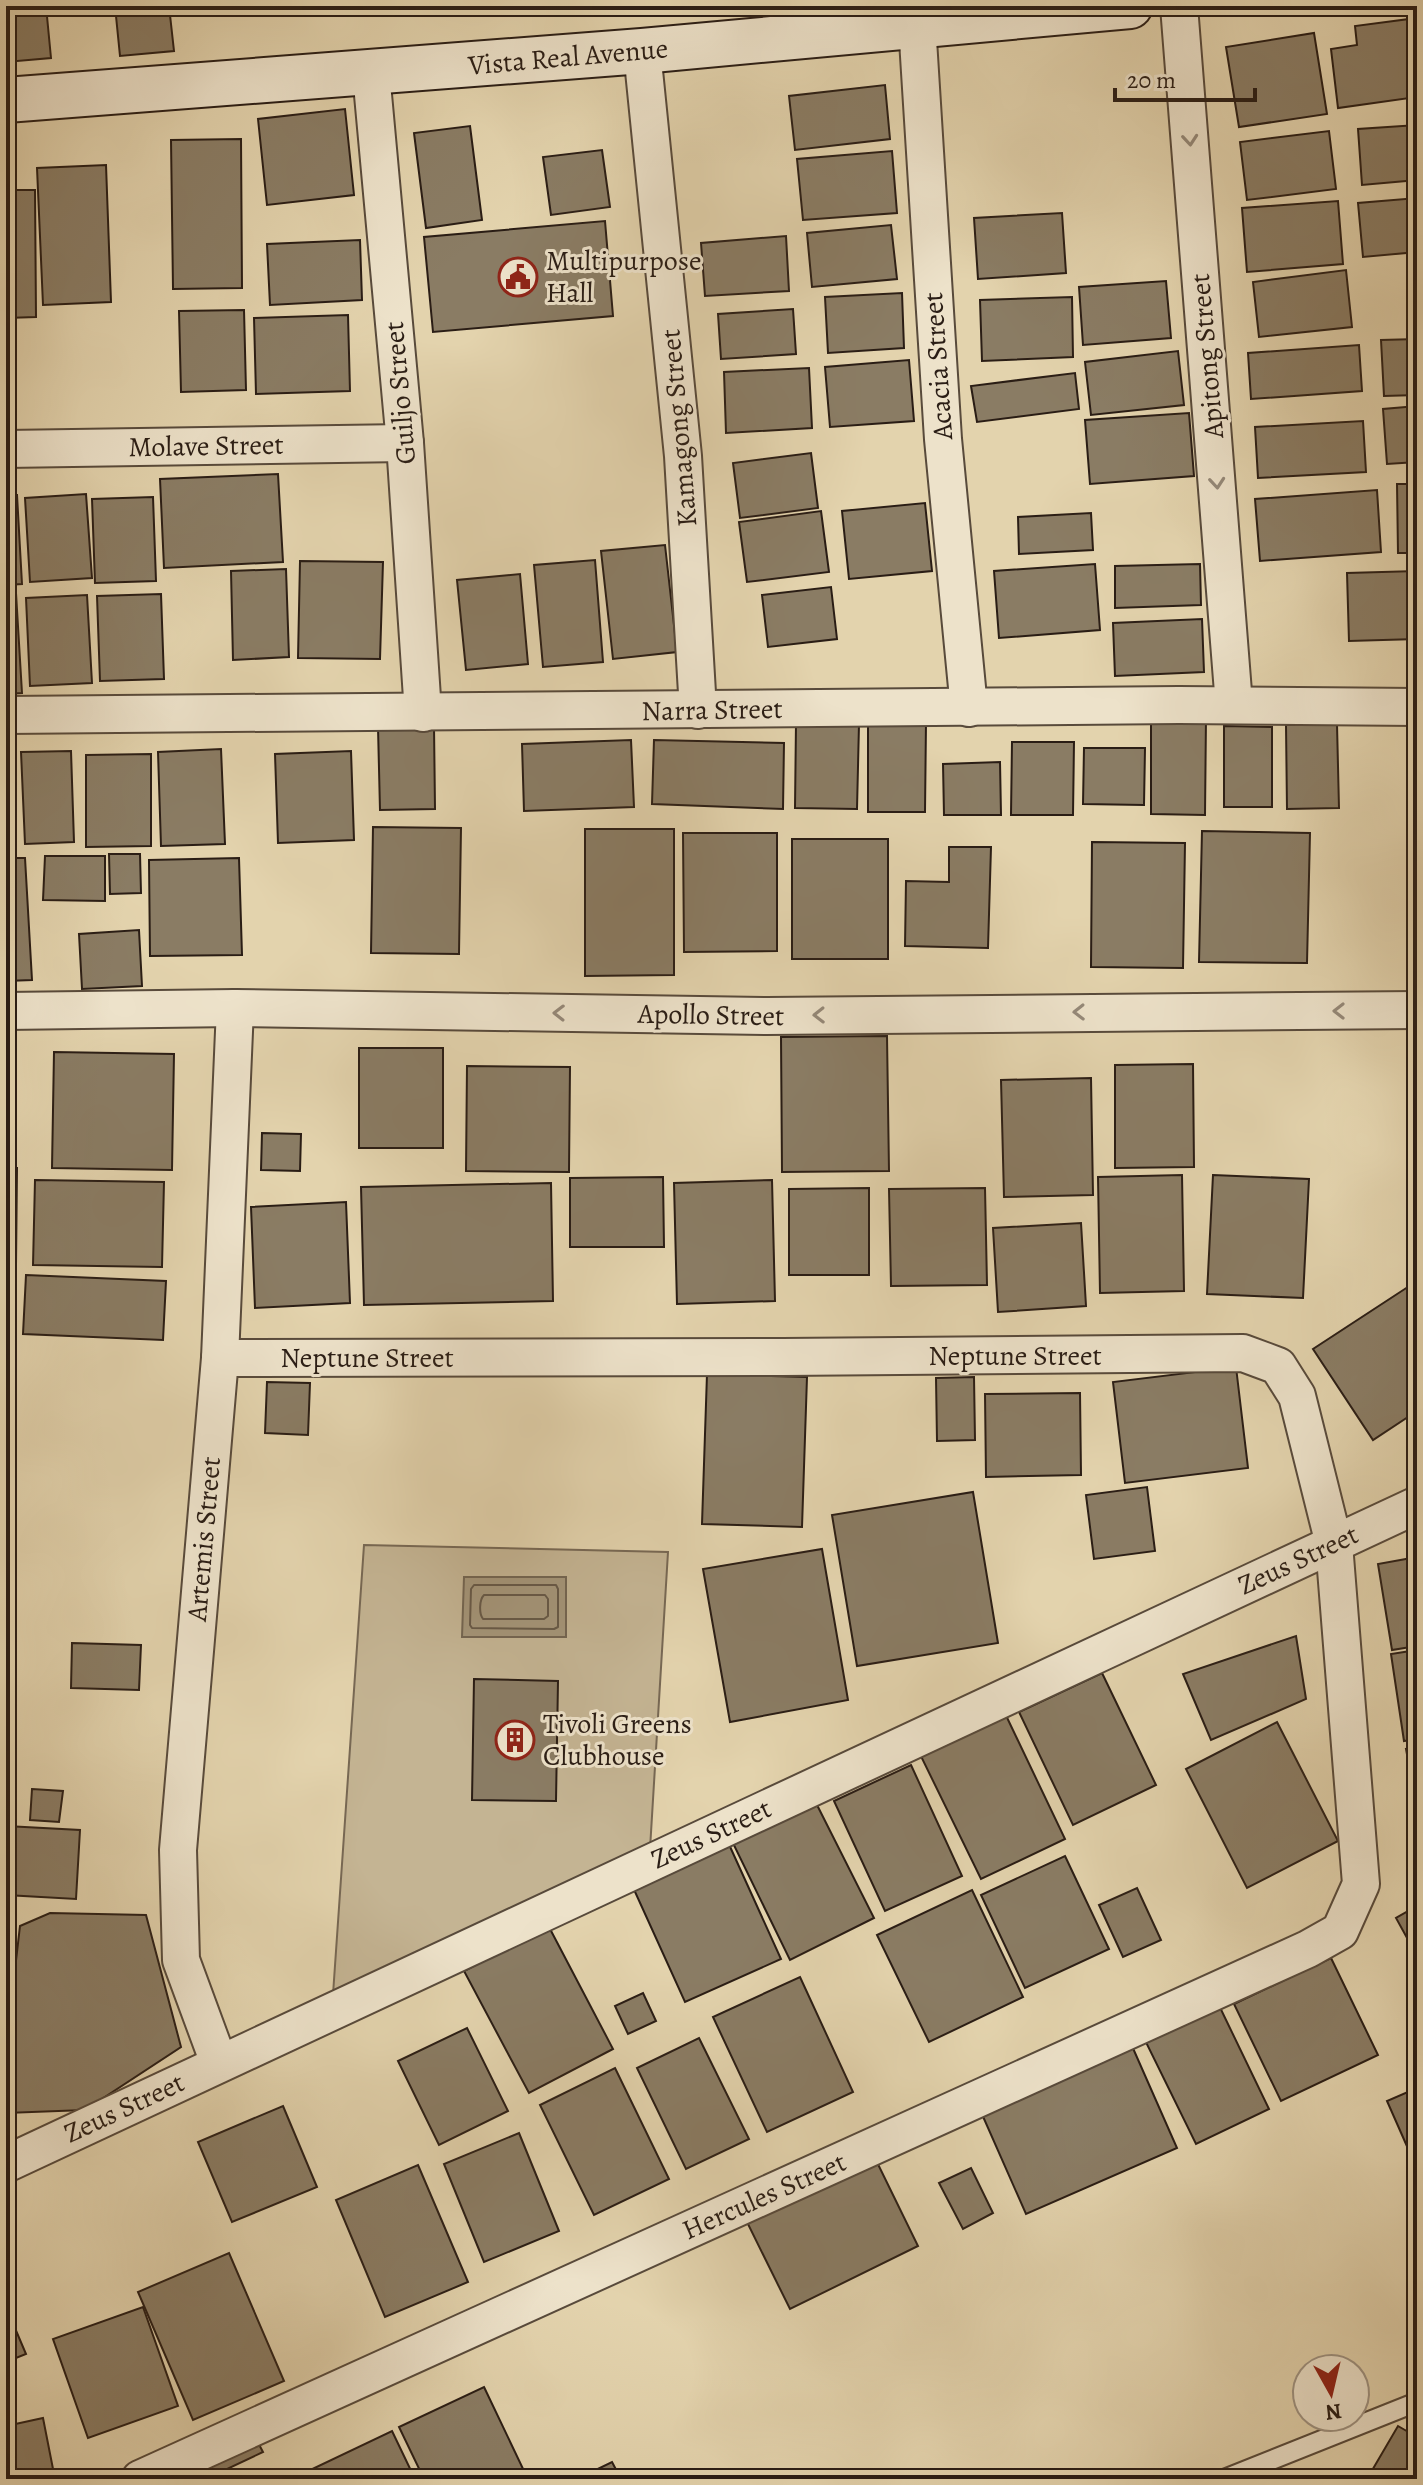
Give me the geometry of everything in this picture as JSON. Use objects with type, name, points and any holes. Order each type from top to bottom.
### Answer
[{"type":"street","name":"Vista Real Avenue","points":[[6,100],[642,51],[1130,6]]},
{"type":"street","name":"Apitong Street","points":[[1179,6],[1234,705]]},
{"type":"street","name":"Acacia Street","points":[[917,24],[943,439],[969,708]]},
{"type":"street","name":"Kamagong Street","points":[[642,51],[683,456],[698,710]]},
{"type":"street","name":"Guiljo Street","points":[[371,73],[405,443],[423,713]]},
{"type":"street","name":"Molave Street","points":[[6,449],[405,443]]},
{"type":"street","name":"Narra Street","points":[[6,715],[1234,705],[1417,707]]},
{"type":"street","name":"Apollo Street","points":[[6,1011],[235,1008],[767,1016],[1417,1010]]},
{"type":"street","name":"Artemis Street","points":[[219,2063],[181,1960],[178,1850],[220,1358],[235,1008]]},
{"type":"street","name":"Neptune Street","points":[[220,1358],[1243,1353],[1278,1366],[1297,1396],[1334,1544],[1361,1884]]},
{"type":"street","name":"Zeus Street","points":[[6,2164],[1417,1505]]},
{"type":"street","name":"Hercules Street","points":[[140,2479],[1308,1949],[1340,1931],[1361,1884]]},
{"type":"lane","points":[[1224,2479],[1417,2402]]},
{"type":"shaded area","points":[[364,1545],[668,1552],[650,1849],[332,2009]]},
{"type":"water","points":[[464,1577],[566,1577],[566,1637],[462,1637]]},
{"type":"building","points":[[6,6],[46,6],[51,58],[6,62]]},
{"type":"building","points":[[115,6],[169,6],[174,51],[120,56]]},
{"type":"building","points":[[1417,18],[1417,97],[1338,108],[1331,49],[1357,45],[1355,26]]},
{"type":"building","points":[[1314,33],[1327,114],[1239,127],[1226,47]]},
{"type":"building","points":[[885,85],[890,139],[795,150],[789,96]]},
{"type":"building","points":[[345,109],[354,195],[267,205],[258,119]]},
{"type":"building","points":[[1417,125],[1417,180],[1362,185],[1358,129]]},
{"type":"building","points":[[470,126],[482,220],[426,228],[414,133]]},
{"type":"building","points":[[1329,131],[1336,189],[1247,200],[1240,142]]},
{"type":"building","points":[[241,139],[242,288],[173,289],[171,140]]},
{"type":"building","points":[[602,150],[610,207],[551,215],[543,157]]},
{"type":"building","points":[[892,151],[897,213],[803,220],[797,159]]},
{"type":"building","points":[[106,165],[111,302],[43,305],[37,168]]},
{"type":"building","points":[[6,190],[35,190],[36,317],[6,318]]},
{"type":"building","points":[[1417,198],[1417,252],[1363,257],[1358,203]]},
{"type":"building","points":[[1338,201],[1343,264],[1247,272],[1242,208]]},
{"type":"building","points":[[1062,213],[1066,273],[978,279],[974,218]]},
{"type":"building","name":"Multipurpose Hall","points":[[605,221],[613,316],[433,332],[424,237]]},
{"type":"building","points":[[891,225],[897,279],[812,287],[807,233]]},
{"type":"building","points":[[786,236],[789,291],[705,296],[701,243]]},
{"type":"building","points":[[360,240],[362,300],[270,305],[267,244]]},
{"type":"building","points":[[1346,270],[1352,327],[1259,337],[1253,282]]},
{"type":"building","points":[[1166,281],[1171,338],[1083,345],[1079,287]]},
{"type":"building","points":[[902,293],[904,348],[828,353],[825,297]]},
{"type":"building","points":[[1072,297],[1073,357],[982,361],[980,300]]},
{"type":"building","points":[[793,309],[796,354],[721,359],[718,314]]},
{"type":"building","points":[[244,310],[246,390],[181,392],[179,311]]},
{"type":"building","points":[[348,315],[350,391],[256,394],[254,318]]},
{"type":"building","points":[[1417,339],[1417,395],[1384,396],[1381,340]]},
{"type":"building","points":[[1359,345],[1362,391],[1251,399],[1248,353]]},
{"type":"building","points":[[1178,351],[1184,405],[1091,415],[1085,362]]},
{"type":"building","points":[[909,360],[914,421],[830,427],[825,367]]},
{"type":"building","points":[[809,368],[812,428],[726,433],[724,372]]},
{"type":"building","points":[[1075,373],[1079,409],[977,422],[971,386]]},
{"type":"building","points":[[1417,406],[1417,462],[1387,464],[1383,409]]},
{"type":"building","points":[[1189,413],[1194,476],[1090,484],[1085,420]]},
{"type":"building","points":[[1363,421],[1366,472],[1258,478],[1255,427]]},
{"type":"building","points":[[811,453],[818,508],[740,518],[733,463]]},
{"type":"building","points":[[278,474],[283,562],[164,568],[160,479]]},
{"type":"building","points":[[1397,484],[1417,484],[1417,553],[1398,553]]},
{"type":"building","points":[[1377,490],[1381,552],[1260,561],[1255,499]]},
{"type":"building","points":[[86,494],[92,578],[30,582],[25,498]]},
{"type":"building","points":[[6,495],[17,495],[22,584],[6,585]]},
{"type":"building","points":[[153,497],[156,581],[95,583],[92,499]]},
{"type":"building","points":[[925,503],[932,571],[849,579],[842,511]]},
{"type":"building","points":[[821,511],[829,572],[747,582],[739,522]]},
{"type":"building","points":[[1091,513],[1093,550],[1019,554],[1018,517]]},
{"type":"building","points":[[665,545],[677,652],[613,659],[601,551]]},
{"type":"building","points":[[595,560],[603,662],[543,667],[534,565]]},
{"type":"building","points":[[300,561],[383,562],[380,659],[298,658]]},
{"type":"building","points":[[1095,564],[1100,630],[999,638],[994,571]]},
{"type":"building","points":[[1200,564],[1201,605],[1115,608],[1115,566]]},
{"type":"building","points":[[286,569],[289,657],[233,660],[231,571]]},
{"type":"building","points":[[1417,571],[1417,639],[1349,641],[1347,573]]},
{"type":"building","points":[[520,574],[528,664],[466,670],[457,580]]},
{"type":"building","points":[[831,587],[837,639],[768,647],[762,595]]},
{"type":"building","points":[[16,593],[22,693],[6,694],[6,594]]},
{"type":"building","points":[[161,594],[164,679],[100,681],[97,596]]},
{"type":"building","points":[[87,595],[92,683],[30,686],[26,598]]},
{"type":"building","points":[[1202,619],[1204,672],[1115,676],[1113,623]]},
{"type":"building","points":[[1151,716],[1206,717],[1205,815],[1151,814]]},
{"type":"building","points":[[868,722],[926,722],[925,812],[868,812]]},
{"type":"building","points":[[796,723],[859,724],[857,809],[795,808]]},
{"type":"building","points":[[1337,724],[1339,808],[1287,809],[1286,725]]},
{"type":"building","points":[[434,726],[435,809],[380,810],[378,727]]},
{"type":"building","points":[[1224,726],[1272,727],[1272,807],[1224,807]]},
{"type":"building","points":[[631,740],[634,807],[524,811],[522,744]]},
{"type":"building","points":[[654,740],[784,743],[783,809],[652,804]]},
{"type":"building","points":[[1012,742],[1074,742],[1073,815],[1011,815]]},
{"type":"building","points":[[1084,748],[1145,748],[1144,805],[1083,804]]},
{"type":"building","points":[[221,749],[225,844],[161,846],[158,752]]},
{"type":"building","points":[[71,751],[74,842],[25,844],[21,752]]},
{"type":"building","points":[[351,751],[354,840],[278,843],[275,754]]},
{"type":"building","points":[[151,754],[151,846],[86,847],[86,755]]},
{"type":"building","points":[[6,760],[12,760],[10,847],[6,847]]},
{"type":"building","points":[[1000,762],[1001,815],[944,815],[943,764]]},
{"type":"building","points":[[373,827],[461,828],[459,954],[371,953]]},
{"type":"building","points":[[585,829],[674,829],[674,975],[585,976]]},
{"type":"building","points":[[1202,831],[1310,833],[1307,963],[1199,962]]},
{"type":"building","points":[[683,833],[777,833],[777,951],[684,952]]},
{"type":"building","points":[[792,839],[888,839],[888,959],[792,959]]},
{"type":"building","points":[[1092,842],[1185,843],[1183,968],[1091,967]]},
{"type":"building","points":[[949,847],[991,847],[988,948],[905,946],[906,881],[949,882]]},
{"type":"building","points":[[109,854],[140,854],[141,893],[110,894]]},
{"type":"building","points":[[45,856],[105,856],[105,901],[43,900]]},
{"type":"building","points":[[6,858],[25,858],[32,980],[6,981]]},
{"type":"building","points":[[239,858],[242,955],[150,956],[149,860]]},
{"type":"building","points":[[139,930],[142,986],[82,989],[79,934]]},
{"type":"building","points":[[887,1036],[889,1171],[782,1172],[781,1037]]},
{"type":"building","points":[[359,1048],[443,1048],[443,1148],[359,1148]]},
{"type":"building","points":[[54,1052],[174,1054],[172,1170],[52,1168]]},
{"type":"building","points":[[1193,1064],[1194,1167],[1115,1168],[1115,1065]]},
{"type":"building","points":[[467,1066],[570,1067],[569,1172],[466,1171]]},
{"type":"building","points":[[1091,1078],[1093,1195],[1004,1197],[1001,1080]]},
{"type":"building","points":[[262,1133],[301,1134],[300,1171],[261,1170]]},
{"type":"building","points":[[6,1168],[17,1168],[16,1265],[6,1265]]},
{"type":"building","points":[[1182,1175],[1184,1291],[1100,1293],[1098,1177]]},
{"type":"building","points":[[1213,1175],[1309,1179],[1303,1298],[1207,1294]]},
{"type":"building","points":[[663,1177],[664,1247],[570,1247],[570,1178]]},
{"type":"building","points":[[35,1180],[164,1182],[162,1267],[33,1265]]},
{"type":"building","points":[[772,1180],[775,1301],[677,1304],[674,1183]]},
{"type":"building","points":[[551,1183],[553,1301],[364,1305],[361,1187]]},
{"type":"building","points":[[869,1188],[869,1275],[789,1275],[789,1189]]},
{"type":"building","points":[[985,1188],[987,1285],[891,1286],[889,1189]]},
{"type":"building","points":[[346,1202],[350,1303],[255,1308],[251,1207]]},
{"type":"building","points":[[1081,1223],[1086,1306],[998,1312],[993,1228]]},
{"type":"building","points":[[26,1275],[166,1281],[163,1340],[23,1334]]},
{"type":"building","points":[[1417,1281],[1417,1411],[1373,1440],[1313,1349]]},
{"type":"building","points":[[1236,1367],[1248,1468],[1125,1483],[1113,1382]]},
{"type":"building","points":[[707,1374],[807,1377],[802,1527],[702,1524]]},
{"type":"building","points":[[974,1377],[975,1440],[937,1441],[936,1378]]},
{"type":"building","points":[[267,1382],[310,1383],[308,1435],[265,1433]]},
{"type":"building","points":[[6,1385],[12,1385],[8,1480],[6,1479]]},
{"type":"building","points":[[1080,1393],[1081,1475],[986,1477],[985,1394]]},
{"type":"building","points":[[6,1485],[9,1485],[6,1550]]},
{"type":"building","points":[[1147,1487],[1155,1551],[1094,1559],[1086,1495]]},
{"type":"building","points":[[973,1492],[998,1643],[857,1666],[832,1515]]},
{"type":"building","points":[[822,1549],[848,1700],[730,1722],[703,1569]]},
{"type":"building","points":[[1417,1557],[1417,1646],[1392,1650],[1378,1564]]},
{"type":"building","points":[[6,1593],[13,1593],[6,1681]]},
{"type":"building","points":[[1296,1636],[1306,1699],[1211,1740],[1183,1674]]},
{"type":"building","points":[[72,1643],[141,1645],[139,1690],[71,1688]]},
{"type":"building","points":[[1417,1650],[1417,1739],[1404,1741],[1391,1654]]},
{"type":"building","points":[[1102,1673],[1156,1785],[1073,1825],[1019,1712]]},
{"type":"building","name":"Tivoli Greens Clubhouse","points":[[474,1679],[558,1681],[556,1801],[472,1800]]},
{"type":"building","points":[[1001,1705],[1065,1839],[981,1879],[916,1746]]},
{"type":"building","points":[[1277,1722],[1338,1841],[1247,1888],[1186,1769]]},
{"type":"building","points":[[1417,1748],[1417,1810],[1406,1749]]},
{"type":"building","points":[[911,1765],[962,1876],[885,1911],[834,1801]]},
{"type":"building","points":[[32,1789],[63,1791],[59,1822],[30,1820]]},
{"type":"building","points":[[813,1797],[874,1918],[790,1960],[730,1837]]},
{"type":"building","points":[[6,1826],[80,1830],[76,1899],[6,1895]]},
{"type":"building","points":[[727,1840],[781,1959],[685,2002],[631,1883]]},
{"type":"building","points":[[1065,1856],[1109,1949],[1025,1988],[981,1895]]},
{"type":"building","points":[[1137,1888],[1161,1940],[1123,1957],[1099,1905]]},
{"type":"building","points":[[972,1890],[1023,1997],[929,2042],[877,1935]]},
{"type":"building","points":[[1417,1906],[1417,1956],[1396,1918]]},
{"type":"building","points":[[50,1913],[146,1915],[181,2047],[85,2110],[6,2113],[6,2047],[20,1926]]},
{"type":"building","points":[[549,1927],[613,2049],[529,2093],[464,1971]]},
{"type":"building","points":[[1331,1958],[1378,2055],[1281,2101],[1234,2004]]},
{"type":"building","points":[[800,1977],[853,2092],[767,2132],[713,2017]]},
{"type":"building","points":[[643,1993],[656,2021],[628,2034],[615,2006]]},
{"type":"building","points":[[1214,1995],[1269,2109],[1196,2144],[1140,2030]]},
{"type":"building","points":[[467,2028],[508,2111],[439,2145],[398,2061]]},
{"type":"building","points":[[699,2038],[749,2139],[686,2169],[637,2068]]},
{"type":"building","points":[[1132,2046],[1177,2148],[1026,2214],[981,2112]]},
{"type":"building","points":[[615,2068],[669,2179],[594,2215],[540,2105]]},
{"type":"building","points":[[1417,2088],[1417,2169],[1387,2101]]},
{"type":"building","points":[[283,2106],[317,2187],[232,2222],[198,2142]]},
{"type":"building","points":[[519,2133],[559,2231],[484,2262],[444,2164]]},
{"type":"building","points":[[873,2154],[918,2246],[790,2309],[745,2218]]},
{"type":"building","points":[[418,2165],[468,2282],[385,2317],[336,2200]]},
{"type":"building","points":[[971,2168],[993,2213],[963,2229],[939,2183]]},
{"type":"building","points":[[229,2253],[284,2381],[193,2420],[138,2292]]},
{"type":"building","points":[[6,2307],[26,2354],[6,2362]]},
{"type":"building","points":[[143,2307],[178,2406],[88,2438],[53,2339]]},
{"type":"building","points":[[484,2387],[525,2473],[512,2479],[424,2479],[399,2427]]},
{"type":"building","points":[[43,2418],[54,2474],[12,2479],[6,2448],[6,2426]]},
{"type":"building","points":[[1398,2426],[1417,2437],[1417,2479],[1367,2479]]},
{"type":"building","points":[[392,2431],[415,2479],[309,2479],[306,2472]]},
{"type":"building","points":[[253,2433],[263,2452],[206,2479],[197,2461]]},
{"type":"building","points":[[612,2462],[621,2479],[577,2479]]},
{"type":"place","name":"Multipurpose Hall","points":[[518,277]]},
{"type":"place","name":"Tivoli Greens Clubhouse","points":[[515,1740]]}]
